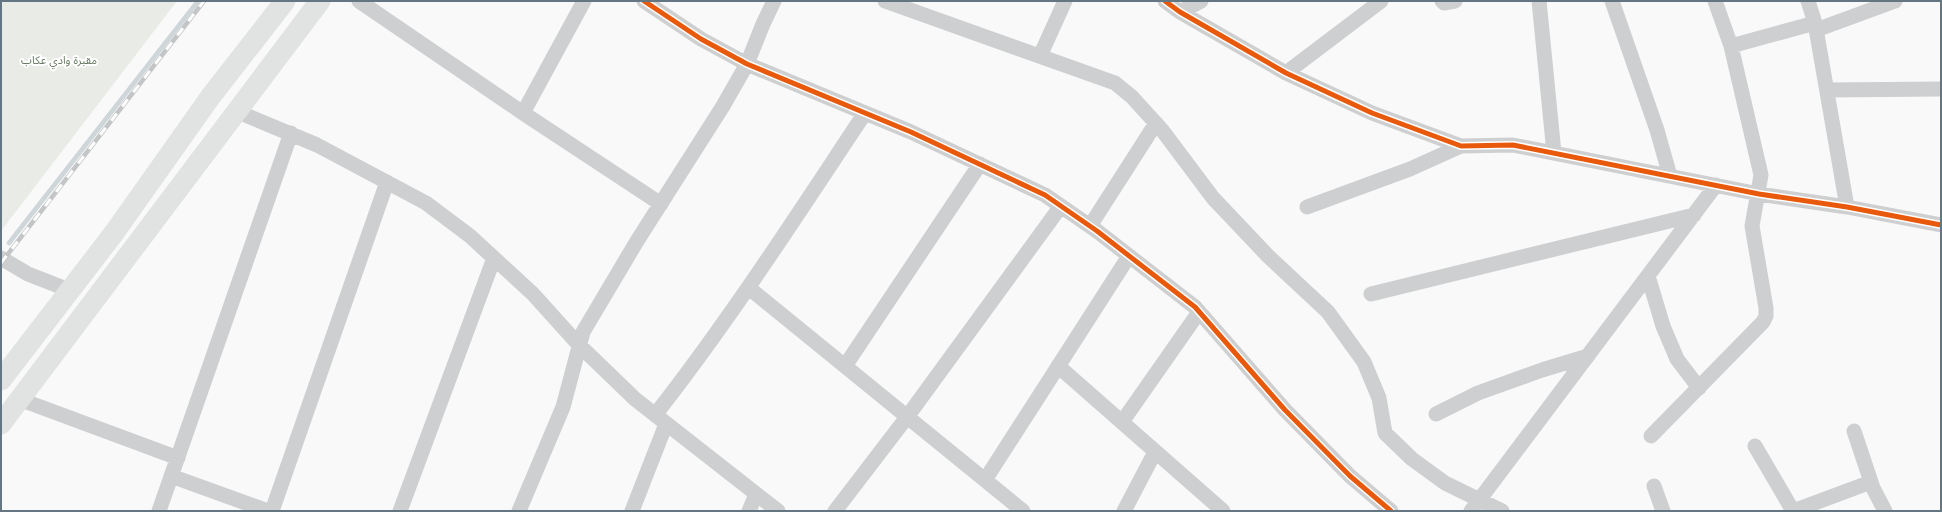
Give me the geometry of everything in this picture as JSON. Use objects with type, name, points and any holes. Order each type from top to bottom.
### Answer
[{"type":"main road","points":[[1,380],[114,232],[211,96],[285,1]]},
{"type":"main road","points":[[1,424],[320,1]]},
{"type":"main road","points":[[114,232],[136,246]]},
{"type":"street","points":[[359,1],[660,204]]},
{"type":"street","points":[[523,113],[584,1]]},
{"type":"street","points":[[644,1],[701,39],[748,64],[911,132],[1045,195],[1090,226],[1199,312],[1285,410],[1350,476],[1392,511]]},
{"type":"street","points":[[519,511],[563,407],[583,332],[660,204],[748,64],[763,24],[774,1]]},
{"type":"street","points":[[886,1],[1115,83],[1132,97],[1156,123],[1213,198],[1268,256],[1328,312],[1364,362],[1380,398],[1385,433],[1412,459],[1476,505],[1502,511]]},
{"type":"street","points":[[1040,56],[1065,1]]},
{"type":"street","points":[[1165,1],[1180,12],[1286,73],[1372,113],[1461,146],[1513,145],[1759,194],[1847,207],[1941,225]]},
{"type":"street","points":[[1180,12],[1201,1]]},
{"type":"street","points":[[1286,73],[1381,1]]},
{"type":"street","points":[[1442,1],[1444,3],[1455,1]]},
{"type":"street","points":[[1539,1],[1554,153]]},
{"type":"street","points":[[1612,1],[1657,130],[1670,176]]},
{"type":"street","points":[[1651,436],[1763,322],[1766,316],[1766,308],[1752,226],[1759,194],[1761,175],[1731,46],[1715,1]]},
{"type":"street","points":[[1808,1],[1816,27],[1847,207]]},
{"type":"street","points":[[1731,46],[1816,27],[1895,1]]},
{"type":"street","points":[[1826,90],[1941,90]]},
{"type":"street","points":[[236,111],[317,145],[426,202],[470,236],[533,294],[579,345],[635,399],[778,511]]},
{"type":"street","points":[[632,511],[661,419],[687,374],[748,288],[865,113]]},
{"type":"street","points":[[1090,226],[1156,123]]},
{"type":"street","points":[[159,511],[291,133]]},
{"type":"street","points":[[1307,207],[1410,169],[1461,146]]},
{"type":"street","points":[[845,366],[980,164]]},
{"type":"street","points":[[272,511],[386,182]]},
{"type":"street","points":[[1476,505],[1716,185]]},
{"type":"street","points":[[835,511],[907,417],[1061,206]]},
{"type":"street","points":[[1370,294],[1694,214]]},
{"type":"street","points":[[985,480],[1129,256]]},
{"type":"street","points":[[1,258],[28,274],[69,290]]},
{"type":"street","points":[[400,511],[494,258]]},
{"type":"street","points":[[1648,276],[1663,326],[1676,359],[1699,388]]},
{"type":"street","points":[[748,288],[1023,511]]},
{"type":"street","points":[[1122,422],[1199,312]]},
{"type":"street","points":[[1436,414],[1478,393],[1542,370],[1588,356]]},
{"type":"street","points":[[1058,366],[1223,511]]},
{"type":"street","points":[[19,399],[178,458]]},
{"type":"street","points":[[1854,431],[1871,482],[1885,511]]},
{"type":"street","points":[[1755,446],[1793,511],[1871,482]]},
{"type":"street","points":[[1124,511],[1155,452]]},
{"type":"street","points":[[171,476],[268,511]]},
{"type":"street","points":[[1654,486],[1664,511]]},
{"type":"street","points":[[749,511],[756,494]]},
{"type":"green space","name":"مقبرة وادي عكاب","points":[[1,1],[177,1],[1,231]]},
{"type":"waterway","points":[[9,243],[198,1]]},
{"type":"railway","points":[[1,263],[204,1]]},
{"type":"cycle path","points":[[644,1],[701,39],[747,64],[911,132],[1045,195],[1097,231],[1195,307],[1285,410],[1350,476],[1391,511]]},
{"type":"cycle path","points":[[1165,1],[1180,12],[1286,73],[1372,113],[1461,146],[1513,145],[1759,194],[1847,207],[1941,225]]}]
